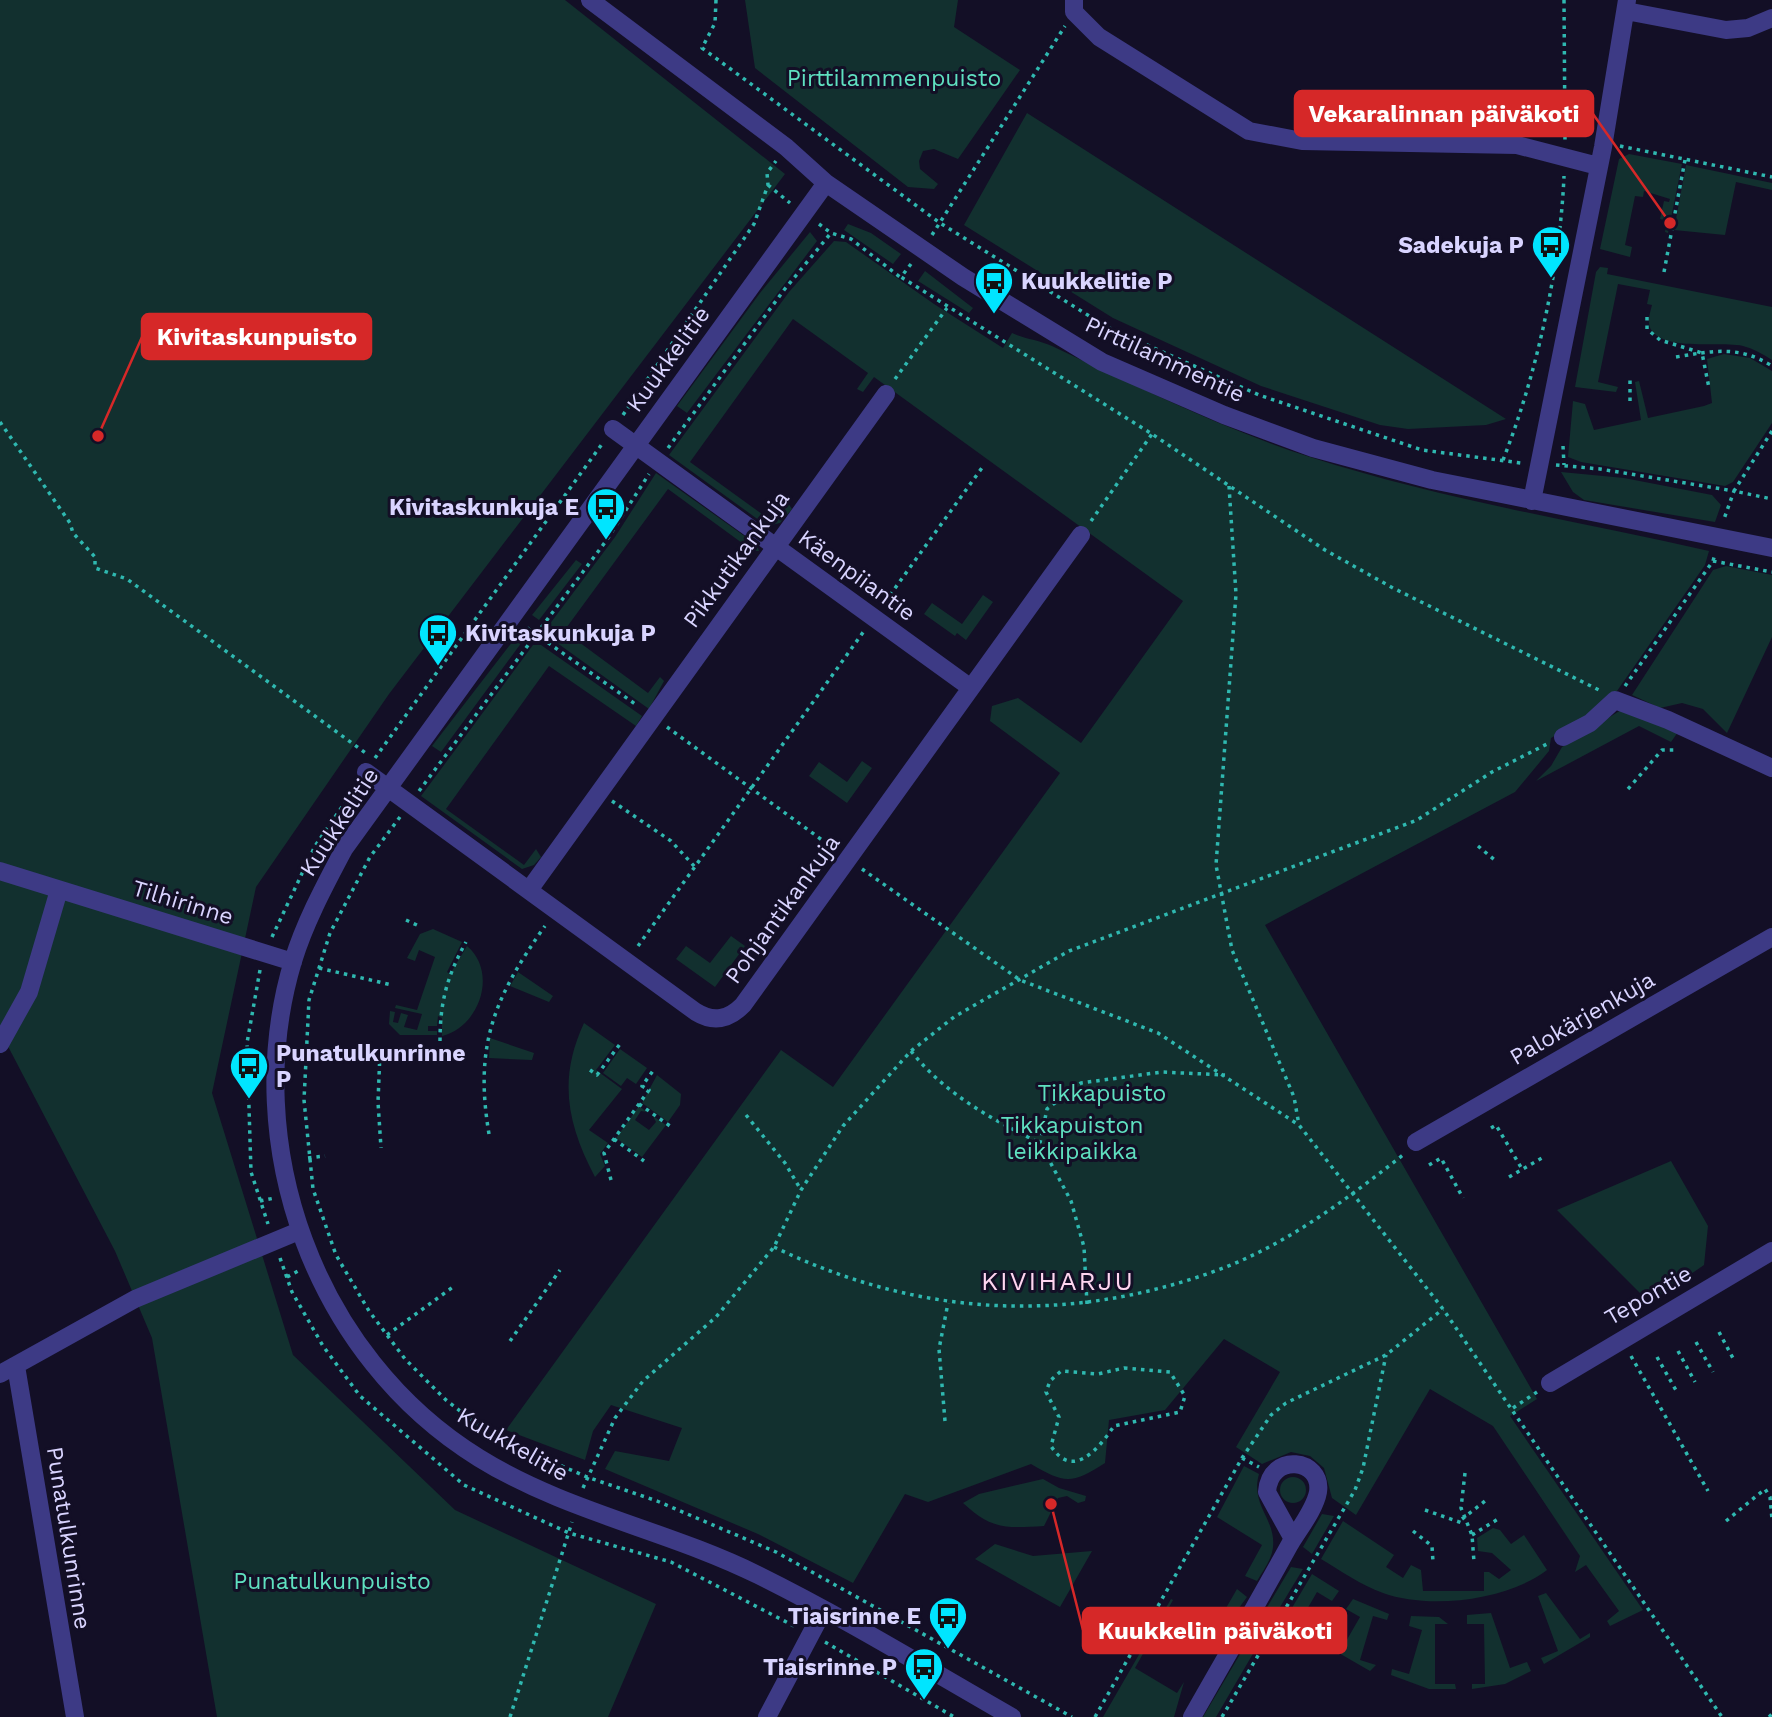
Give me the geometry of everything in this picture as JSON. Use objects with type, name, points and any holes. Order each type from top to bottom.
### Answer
[{"type":"street","name":"Pirttilammentie","points":[[590,0],[786,147],[826,183],[963,277],[1102,362],[1224,415],[1313,448],[1432,480],[1772,548]]},
{"type":"street","points":[[1074,0],[1074,12],[1099,37],[1249,131],[1302,141],[1517,145],[1598,166]]},
{"type":"street","points":[[1532,501],[1603,147],[1626,6],[1726,30],[1748,28],[1772,18]]},
{"type":"street","name":"Kuukkelitie","points":[[826,183],[344,849],[307,923],[293,962],[279,1035],[276,1072],[283,1161],[299,1231],[330,1300],[350,1334],[409,1404],[454,1442],[481,1459],[577,1507],[684,1542],[759,1575],[1012,1717]]},
{"type":"street","name":"Pikkutikankuja","points":[[529,890],[886,394]]},
{"type":"street","name":"Käenpiiantie","points":[[612,429],[971,688]]},
{"type":"street","name":"Pohjantikankuja","points":[[370,766],[388,788],[556,910],[704,1016],[721,1018],[743,1005],[1081,535]]},
{"type":"street","points":[[1563,737],[1590,723],[1615,700],[1668,720],[1772,768]]},
{"type":"street","name":"Tilhirinne","points":[[0,871],[293,962]]},
{"type":"street","points":[[0,1044],[29,992],[58,890]]},
{"type":"street","name":"Palokärjenkuja","points":[[1416,1142],[1772,937]]},
{"type":"street","name":"Punatulkunrinne","points":[[75,1717],[8,1370],[135,1299],[299,1231]]},
{"type":"street","name":"Tepontie","points":[[1550,1383],[1772,1251]]},
{"type":"street","points":[[1192,1717],[1293,1539]]},
{"type":"street","points":[[767,1717],[823,1611]]},
{"type":"path","points":[[716,0],[715,23],[702,48],[940,223],[1107,327],[1259,396],[1422,450],[1538,466],[1600,469],[1772,499]]},
{"type":"path","points":[[1503,460],[1523,399],[1562,220],[1564,0]]},
{"type":"path","points":[[265,953],[315,846],[754,225],[768,186],[767,173],[806,123]]},
{"type":"path","points":[[1603,147],[1616,145],[1772,177]]},
{"type":"path","points":[[1664,272],[1685,160]]},
{"type":"path","points":[[901,277],[851,239],[831,233],[784,290],[658,461],[606,541],[370,857],[330,933],[309,1000],[304,1100],[308,1158],[313,1189],[336,1255],[387,1335],[405,1359],[446,1400],[491,1435],[587,1477],[657,1501],[776,1552],[1072,1717]]},
{"type":"path","points":[[886,394],[947,308]]},
{"type":"path","points":[[1647,317],[1647,329],[1655,337],[1702,353]]},
{"type":"path","points":[[1676,357],[1724,349],[1744,351],[1772,366]]},
{"type":"path","points":[[1702,353],[1709,388]]},
{"type":"path","points":[[1630,379],[1630,401]]},
{"type":"path","points":[[0,422],[70,523],[72,533],[95,557],[95,568],[127,579],[370,766]]},
{"type":"path","points":[[1615,700],[1713,561],[1718,537],[1734,491],[1772,431]]},
{"type":"path","points":[[1081,535],[1152,434]]},
{"type":"path","points":[[885,603],[984,464]]},
{"type":"path","points":[[1229,486],[1236,594],[1216,865],[1232,950],[1294,1097],[1299,1125]]},
{"type":"path","points":[[1713,561],[1772,572]]},
{"type":"path","points":[[638,947],[864,631]]},
{"type":"path","points":[[536,634],[1020,980],[1158,1033],[1227,1075],[1299,1125],[1443,1309],[1722,1717]]},
{"type":"path","points":[[510,1717],[587,1477],[615,1418],[643,1381],[716,1317],[774,1247],[801,1190],[843,1126],[911,1051],[954,1017],[1069,951],[1417,820],[1492,772],[1563,737]]},
{"type":"path","points":[[1628,789],[1662,750],[1678,750]]},
{"type":"path","points":[[599,792],[671,841],[695,867]]},
{"type":"path","points":[[1478,846],[1497,862]]},
{"type":"path","points":[[489,1134],[484,1079],[486,1041],[507,982],[556,910]]},
{"type":"path","points":[[406,920],[419,926]]},
{"type":"path","points":[[440,1041],[440,1015],[449,972],[466,942]]},
{"type":"path","points":[[320,968],[392,985]]},
{"type":"path","points":[[590,1070],[597,1074],[620,1044]]},
{"type":"path","points":[[365,1051],[380,1052],[377,1090],[381,1149]]},
{"type":"path","points":[[911,1051],[951,1093],[1003,1125],[1040,1143],[1071,1201],[1084,1247],[1087,1304]]},
{"type":"path","points":[[611,1180],[604,1153],[649,1090],[642,1086],[655,1068]]},
{"type":"path","points":[[1040,1143],[1047,1109],[1081,1083],[1162,1072],[1227,1075]]},
{"type":"path","points":[[639,1104],[670,1126]]},
{"type":"path","points":[[746,1115],[785,1163],[801,1190]]},
{"type":"path","points":[[1491,1128],[1496,1125],[1522,1169]]},
{"type":"path","points":[[614,1139],[644,1161]]},
{"type":"path","points":[[774,1247],[820,1269],[948,1303],[1028,1307],[1121,1299],[1220,1270],[1282,1239],[1354,1193],[1416,1142]]},
{"type":"path","points":[[308,1158],[325,1156]]},
{"type":"path","points":[[1509,1177],[1542,1157]]},
{"type":"path","points":[[1429,1165],[1441,1158],[1463,1198]]},
{"type":"path","points":[[510,1341],[560,1270]]},
{"type":"path","points":[[387,1335],[453,1287]]},
{"type":"path","points":[[945,1421],[939,1349],[948,1303]]},
{"type":"path","points":[[1719,1332],[1734,1360]]},
{"type":"path","points":[[1621,1339],[1708,1491]]},
{"type":"path","points":[[1696,1342],[1713,1372]]},
{"type":"path","points":[[1678,1351],[1695,1382]]},
{"type":"path","points":[[1222,1717],[1355,1490],[1363,1468],[1386,1355]]},
{"type":"path","points":[[1657,1357],[1677,1392]]},
{"type":"path","points":[[1143,1368],[1170,1372],[1185,1396],[1180,1412],[1114,1426],[1098,1448],[1083,1460],[1069,1461],[1057,1456],[1051,1446],[1059,1417],[1046,1392],[1050,1381],[1061,1371],[1098,1374],[1143,1368]]},
{"type":"path","points":[[1513,1408],[1550,1383]]},
{"type":"path","points":[[1465,1473],[1462,1518],[1472,1535],[1474,1562]]},
{"type":"path","points":[[1726,1521],[1765,1489],[1770,1497],[1772,1519]]},
{"type":"path","points":[[1462,1518],[1485,1501]]},
{"type":"path","points":[[1425,1510],[1465,1524]]},
{"type":"path","points":[[1472,1535],[1497,1519]]},
{"type":"path","points":[[1413,1531],[1432,1546],[1433,1562]]},
{"type":"path","points":[[569,1533],[671,1562],[809,1634],[954,1717]]},
{"type":"green space","name":"Punatulkunpuisto","points":[[0,0],[565,0],[785,174],[389,694],[256,887],[212,1093],[293,1355],[455,1510],[656,1604],[608,1717],[217,1717],[152,1338],[115,1251],[0,1031]]},
{"type":"green space","name":"Pirttilammenpuisto","points":[[745,0],[958,0],[954,27],[1020,70],[958,159],[934,149],[923,151],[919,161],[920,169],[938,184],[934,189],[908,187],[755,68]]},
{"type":"green space","points":[[1027,113],[1506,419],[1486,425],[1408,429],[1380,425],[1261,386],[1113,318],[964,225]]},
{"type":"green space","points":[[1629,154],[1682,164],[1668,233],[1665,232],[1667,221],[1660,219],[1664,201],[1669,202],[1670,199],[1644,191],[1643,197],[1635,196],[1625,245],[1632,247],[1630,257],[1600,249],[1619,159]]},
{"type":"green space","points":[[1686,165],[1772,183],[1772,190],[1736,182],[1725,235],[1674,230]]},
{"type":"green space","points":[[848,224],[871,233],[901,254],[893,264],[844,230]]},
{"type":"green space","points":[[810,232],[817,241],[687,413],[677,406],[760,293]]},
{"type":"green space","name":"Tikkapuisto","points":[[834,241],[846,242],[934,304],[1003,348],[1012,333],[1047,344],[1179,406],[1277,446],[1408,485],[1709,551],[1705,565],[1617,691],[1577,723],[1551,738],[1549,751],[1515,792],[1265,925],[1537,1399],[1510,1416],[1643,1610],[1610,1626],[1607,1621],[1619,1611],[1586,1565],[1575,1572],[1580,1556],[1493,1426],[1430,1389],[1356,1515],[1332,1498],[1324,1468],[1310,1456],[1291,1452],[1262,1464],[1236,1447],[1280,1372],[1224,1339],[1165,1410],[1109,1420],[1105,1463],[1084,1475],[1061,1478],[1031,1464],[928,1502],[905,1494],[853,1583],[758,1534],[605,1469],[615,1451],[669,1461],[682,1428],[611,1405],[593,1431],[585,1460],[506,1430],[781,1050],[833,1087],[1060,773],[990,721],[992,706],[1018,698],[1081,743],[1183,601],[874,377],[863,392],[857,389],[868,373],[793,319],[690,462],[773,522],[788,503],[792,509],[780,523],[767,526],[669,455],[789,292]]},
{"type":"green space","points":[[1600,267],[1608,268],[1607,274],[1772,307],[1772,360],[1743,346],[1681,343],[1659,337],[1649,325],[1652,305],[1647,304],[1650,290],[1618,284],[1598,382],[1618,387],[1616,392],[1575,387],[1596,272]]},
{"type":"green space","points":[[925,271],[973,308],[969,313],[918,281]]},
{"type":"green space","points":[[1724,354],[1750,358],[1772,371],[1772,423],[1733,482],[1725,486],[1581,462],[1568,457],[1573,401],[1585,404],[1594,430],[1641,420],[1635,382],[1639,381],[1648,418],[1704,406],[1712,403],[1707,359]]},
{"type":"green space","points":[[1561,472],[1624,478],[1712,495],[1721,505],[1715,522],[1584,500],[1573,492]]},
{"type":"green space","points":[[656,473],[757,545],[759,551],[753,551],[668,489],[564,631],[648,693],[660,677],[664,681],[649,709],[546,635],[546,629],[615,537]]},
{"type":"green space","points":[[576,560],[582,564],[539,620],[532,615]]},
{"type":"green space","points":[[1726,566],[1772,575],[1772,637],[1727,733],[1703,709],[1682,703],[1660,708],[1632,695],[1713,570]]},
{"type":"green space","points":[[983,595],[993,602],[966,640],[957,633],[955,636],[924,614],[932,603],[962,624]]},
{"type":"green space","points":[[516,637],[522,642],[441,752],[432,746]]},
{"type":"green space","points":[[533,645],[541,645],[642,716],[636,726],[549,666],[446,809],[524,865],[536,849],[541,857],[534,865],[522,869],[421,796]]},
{"type":"green space","points":[[1621,710],[1678,732],[1671,742],[1639,726],[1536,781],[1551,766],[1562,747]]},
{"type":"green space","points":[[862,761],[872,768],[847,803],[809,776],[819,762],[847,782]]},
{"type":"green space","points":[[433,929],[462,942],[447,972],[450,974],[467,946],[476,957],[482,970],[480,997],[475,1010],[455,1031],[442,1036],[442,1018],[438,1016],[437,1026],[428,1026],[428,1031],[437,1031],[437,1035],[400,1035],[389,1024],[390,1011],[395,1012],[393,1022],[398,1023],[401,1013],[408,1015],[404,1027],[417,1030],[422,1014],[395,1008],[396,1005],[417,1010],[435,957],[419,950],[415,961],[407,958],[420,934]]},
{"type":"green space","points":[[731,936],[745,946],[715,987],[676,959],[686,946],[710,963]]},
{"type":"green space","points":[[518,972],[553,996],[549,1002],[510,986]]},
{"type":"green space","points":[[584,1023],[615,1045],[596,1070],[622,1089],[589,1130],[608,1143],[600,1154],[605,1166],[595,1177],[578,1138],[569,1101],[571,1063]]},
{"type":"green space","points":[[490,1038],[534,1053],[532,1060],[489,1058]]},
{"type":"green space","points":[[620,1049],[647,1068],[636,1084],[627,1078],[621,1086],[603,1073]]},
{"type":"green space","points":[[657,1075],[681,1094],[680,1105],[668,1122],[642,1103]]},
{"type":"green space","points":[[639,1106],[647,1112],[641,1111],[635,1120],[649,1130],[656,1122],[653,1116],[666,1125],[642,1157],[616,1138]]},
{"type":"green space","points":[[1671,1161],[1708,1226],[1704,1265],[1656,1298],[1640,1293],[1557,1210]]},
{"type":"green space","points":[[1244,1466],[1259,1474],[1258,1495],[1273,1537],[1271,1556],[1257,1581],[1245,1576],[1262,1545],[1217,1517]]},
{"type":"green space","points":[[1293,1477],[1302,1481],[1306,1490],[1302,1499],[1293,1503],[1284,1499],[1280,1490],[1284,1481]]},
{"type":"green space","points":[[1043,1479],[1059,1488],[1086,1496],[1085,1501],[1078,1503],[1067,1496],[1058,1498],[1044,1526],[1019,1527],[991,1523],[963,1503],[979,1494]]},
{"type":"green space","points":[[1322,1514],[1334,1516],[1312,1554],[1303,1547]]},
{"type":"green space","points":[[1343,1521],[1394,1555],[1386,1567],[1403,1578],[1411,1565],[1421,1570],[1423,1591],[1484,1591],[1484,1572],[1489,1572],[1499,1579],[1511,1570],[1492,1553],[1478,1551],[1477,1538],[1493,1528],[1500,1530],[1511,1544],[1524,1535],[1547,1570],[1512,1589],[1490,1595],[1445,1601],[1402,1598],[1367,1586],[1321,1559]]},
{"type":"green space","points":[[995,1544],[1033,1556],[1092,1551],[1060,1607],[975,1559]]},
{"type":"green space","points":[[1291,1567],[1303,1569],[1274,1617],[1266,1609]]},
{"type":"green space","points":[[1312,1574],[1339,1591],[1332,1601],[1317,1592],[1298,1625],[1312,1634],[1309,1637],[1283,1623]]},
{"type":"green space","points":[[1237,1589],[1247,1597],[1209,1649],[1200,1653]]},
{"type":"green space","points":[[1546,1593],[1580,1639],[1590,1633],[1590,1637],[1544,1664],[1541,1658],[1558,1651],[1538,1596]]},
{"type":"green space","points":[[1171,1599],[1173,1600],[1135,1668],[1177,1693],[1184,1682],[1174,1717],[1103,1717]]},
{"type":"green space","points":[[1353,1599],[1389,1614],[1387,1620],[1373,1616],[1360,1660],[1376,1665],[1370,1671],[1325,1645],[1326,1642],[1341,1650],[1360,1617],[1346,1609]]},
{"type":"green space","points":[[1491,1613],[1510,1668],[1527,1662],[1531,1671],[1505,1684],[1472,1689],[1472,1684],[1485,1684],[1484,1624],[1467,1624],[1467,1615]]},
{"type":"green space","points":[[1411,1616],[1439,1617],[1448,1624],[1435,1624],[1435,1684],[1455,1684],[1456,1689],[1429,1689],[1391,1675],[1392,1669],[1409,1674],[1422,1630],[1409,1626]]},
{"type":"green space","points":[[1264,1625],[1268,1628],[1216,1717],[1203,1717],[1256,1627]]},
{"type":"place","name":"Vekaralinnan päiväkoti","points":[[1670,223]]},
{"type":"place","name":"Sadekuja P","points":[[1551,279]]},
{"type":"place","name":"Kuukkelitie P","points":[[994,315]]},
{"type":"place","name":"Kivitaskunpuisto","points":[[98,436]]},
{"type":"place","name":"Kivitaskunkuja E","points":[[606,541]]},
{"type":"place","name":"Kivitaskunkuja P","points":[[438,667]]},
{"type":"place","name":"Punatulkunrinne P","points":[[249,1100]]},
{"type":"place","name":"Kuukkelin päiväkoti","points":[[1051,1504]]},
{"type":"place","name":"Tiaisrinne E","points":[[948,1650]]},
{"type":"place","name":"Tiaisrinne P","points":[[924,1701]]},
{"type":"district","name":"KIVIHARJU","points":[[1058,1281]]},
{"type":"park label","name":"Tikkapuiston leikkipaikka","points":[[1072,1138]]}]
